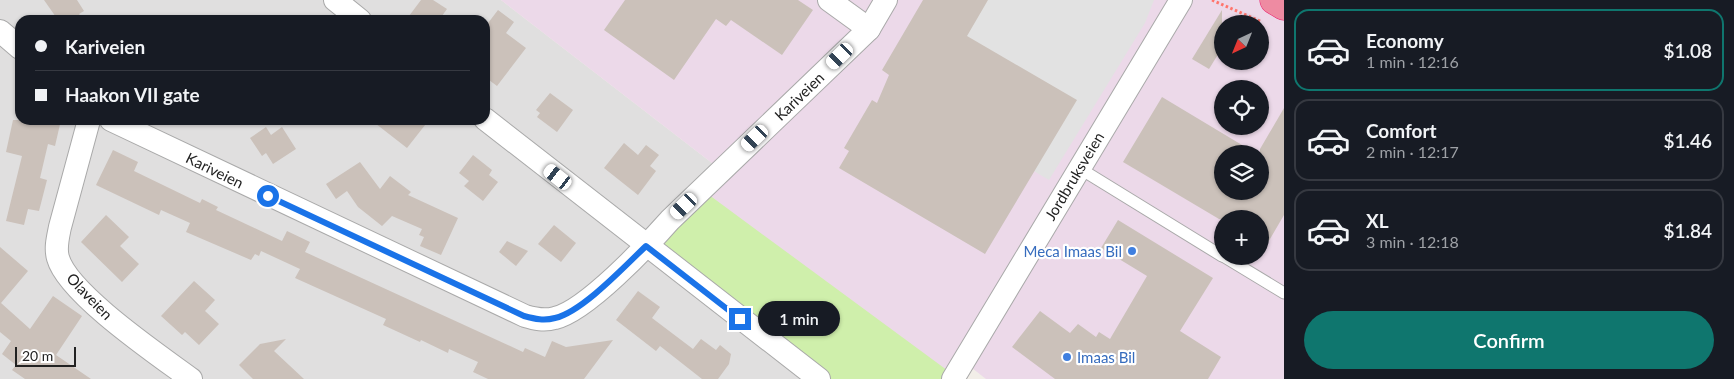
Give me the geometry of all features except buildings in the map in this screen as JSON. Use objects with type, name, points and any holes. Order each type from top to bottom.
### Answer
[{"type":"street","points":[[335,0],[354,15]]},
{"type":"street","points":[[829,0],[869,29]]},
{"type":"street","name":"Kariveien","points":[[122,125],[524,316],[541,320],[556,318],[577,308],[646,246],[670,220],[869,29],[886,0]]},
{"type":"street","name":"Jordbruksveien","points":[[953,379],[1181,0]]},
{"type":"street","points":[[0,31],[15,44]]},
{"type":"street","points":[[490,123],[819,379]]},
{"type":"street","name":"Olaveien","points":[[88,125],[60,227],[57,243],[58,258],[68,276],[92,301],[127,332],[191,379]]},
{"type":"lane","points":[[1079,168],[1214,250]]},
{"type":"lane","points":[[1238,265],[1284,293]]},
{"type":"path","points":[[1212,0],[1275,10]]},
{"type":"shaded area","points":[[0,0],[501,0],[721,170],[820,379],[0,379]]},
{"type":"shaded area","points":[[501,0],[1284,0],[1284,379],[986,379],[963,361],[953,379],[646,246],[721,170]]},
{"type":"shaded area","points":[[986,0],[1154,0],[1145,23],[1049,180],[1032,170],[961,40]]},
{"type":"green space","points":[[701,189],[955,376],[953,379],[820,379],[646,246]]},
{"type":"place","name":"Meca Imaas Bil","points":[[1132,251]]},
{"type":"place","name":"Imaas Bil","points":[[1067,357]]},
{"type":"route","points":[[268,196],[524,316],[541,320],[556,318],[577,308],[646,246],[740,319]]}]
